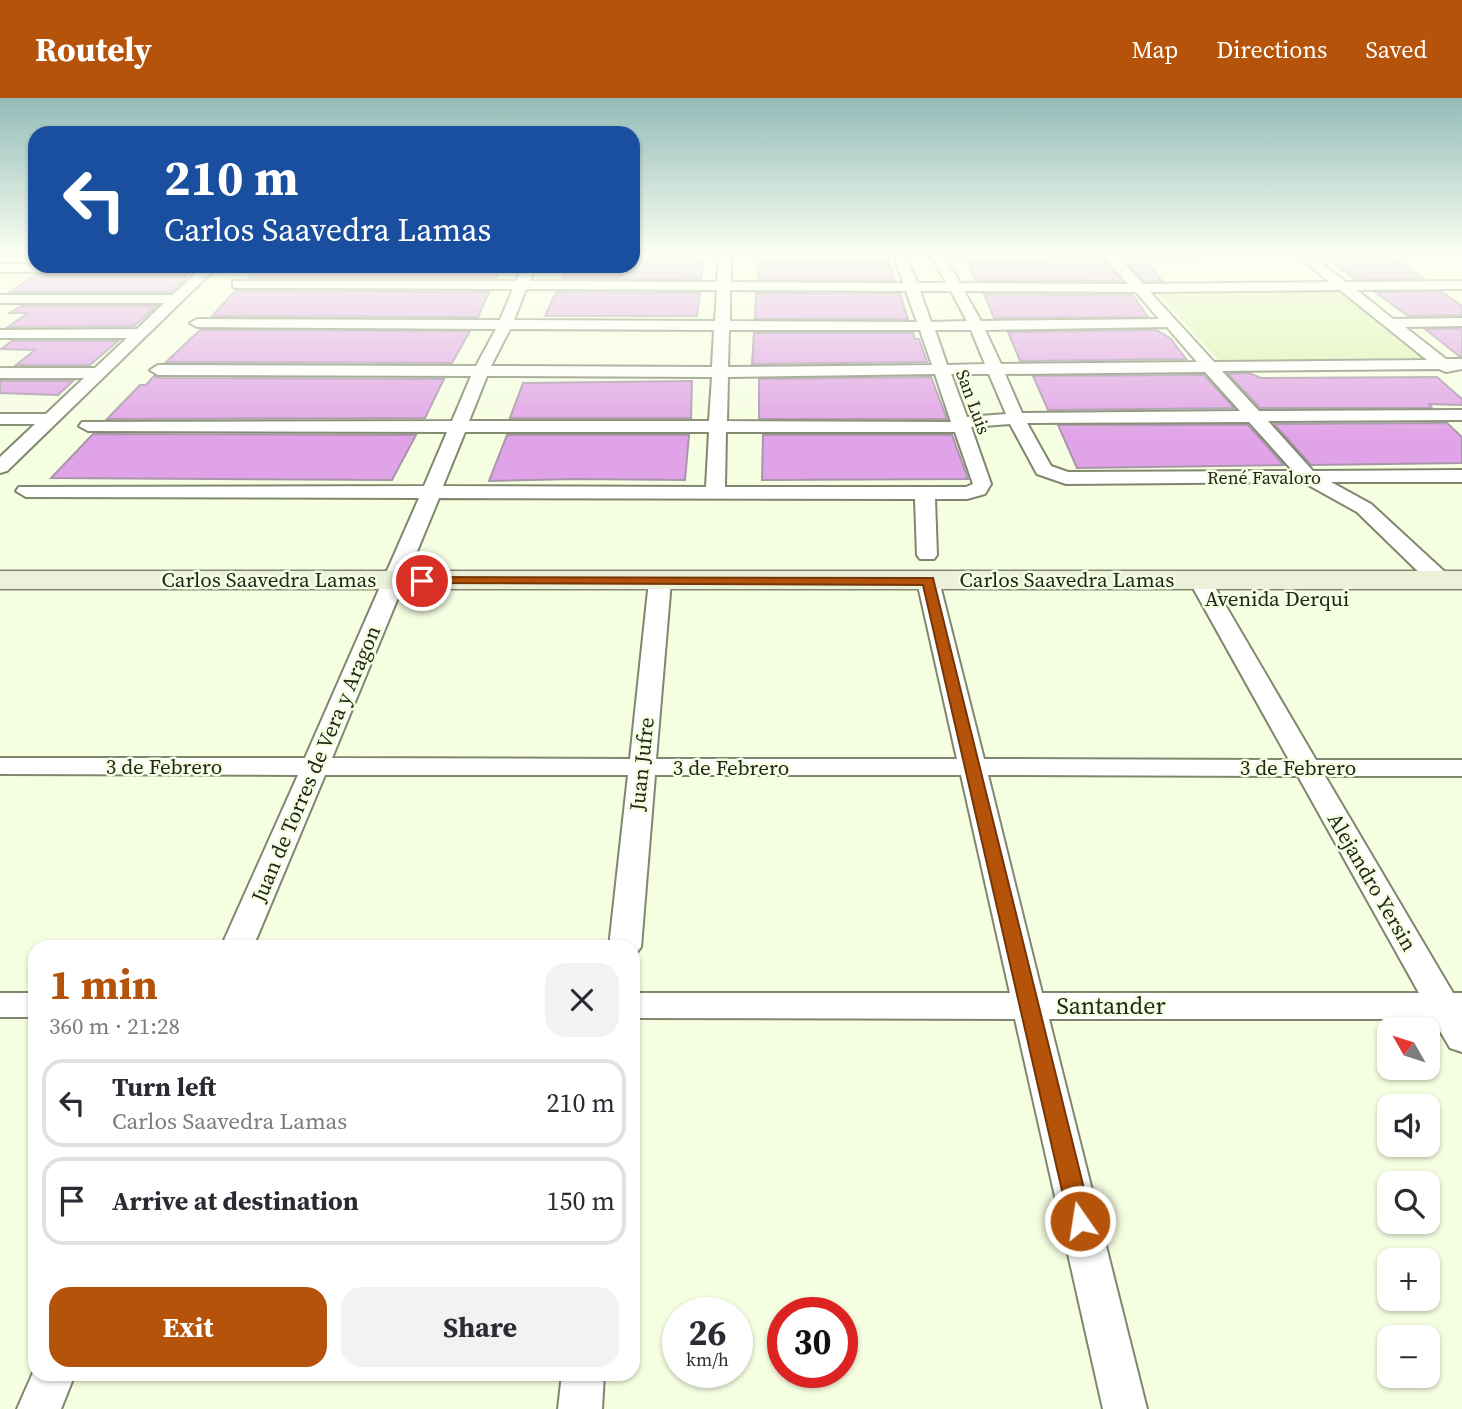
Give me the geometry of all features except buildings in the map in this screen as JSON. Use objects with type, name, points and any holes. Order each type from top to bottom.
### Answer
[{"type":"main road","name":"Avenida Derqui","points":[[0,598],[391,589],[659,590],[929,578],[1204,589],[1454,586]]},
{"type":"main road","name":"Carlos Saavedra Lamas","points":[[0,580],[391,589]]},
{"type":"street","points":[[0,467],[159,315]]},
{"type":"street","name":"Juan de Torres de Vera y Aragon","points":[[240,940],[432,492],[457,426],[509,315]]},
{"type":"street","points":[[715,494],[722,315]]},
{"type":"street","name":"San Luis","points":[[923,315],[982,484],[978,490],[967,493],[925,493]]},
{"type":"street","points":[[971,315],[1016,418]]},
{"type":"street","points":[[1163,315],[1309,478],[1364,508],[1454,586]]},
{"type":"street","points":[[1378,315],[1462,380]]},
{"type":"street","points":[[1388,323],[1462,322]]},
{"type":"street","points":[[197,323],[927,326],[1170,323]]},
{"type":"street","points":[[0,334],[140,333]]},
{"type":"street","points":[[158,370],[720,372],[1462,365]]},
{"type":"street","points":[[0,373],[98,373]]},
{"type":"street","points":[[88,426],[717,427],[961,425],[1016,418],[1462,415]]},
{"type":"street","name":"René Favaloro","points":[[1016,418],[1044,470],[1066,478],[1462,476]]},
{"type":"street","points":[[0,419],[49,419]]},
{"type":"street","points":[[26,491],[925,493],[929,578],[1125,1409]]},
{"type":"street","name":"Alejandro Yersin","points":[[1204,589],[1307,768],[1453,1006],[1462,1039]]},
{"type":"street","name":"Juan Jufre","points":[[626,940],[659,590]]},
{"type":"street","name":"3 de Febrero","points":[[0,766],[1462,768]]},
{"type":"street","points":[[0,1005],[28,1005]]},
{"type":"street","name":"Santander","points":[[640,1006],[1453,1006]]},
{"type":"street","points":[[39,1409],[51,1381]]},
{"type":"street","points":[[580,1409],[582,1381]]},
{"type":"green space","points":[[1177,315],[1372,315],[1429,359],[1220,362]]},
{"type":"route","points":[[422,581],[928,581],[1080,1221]]}]
